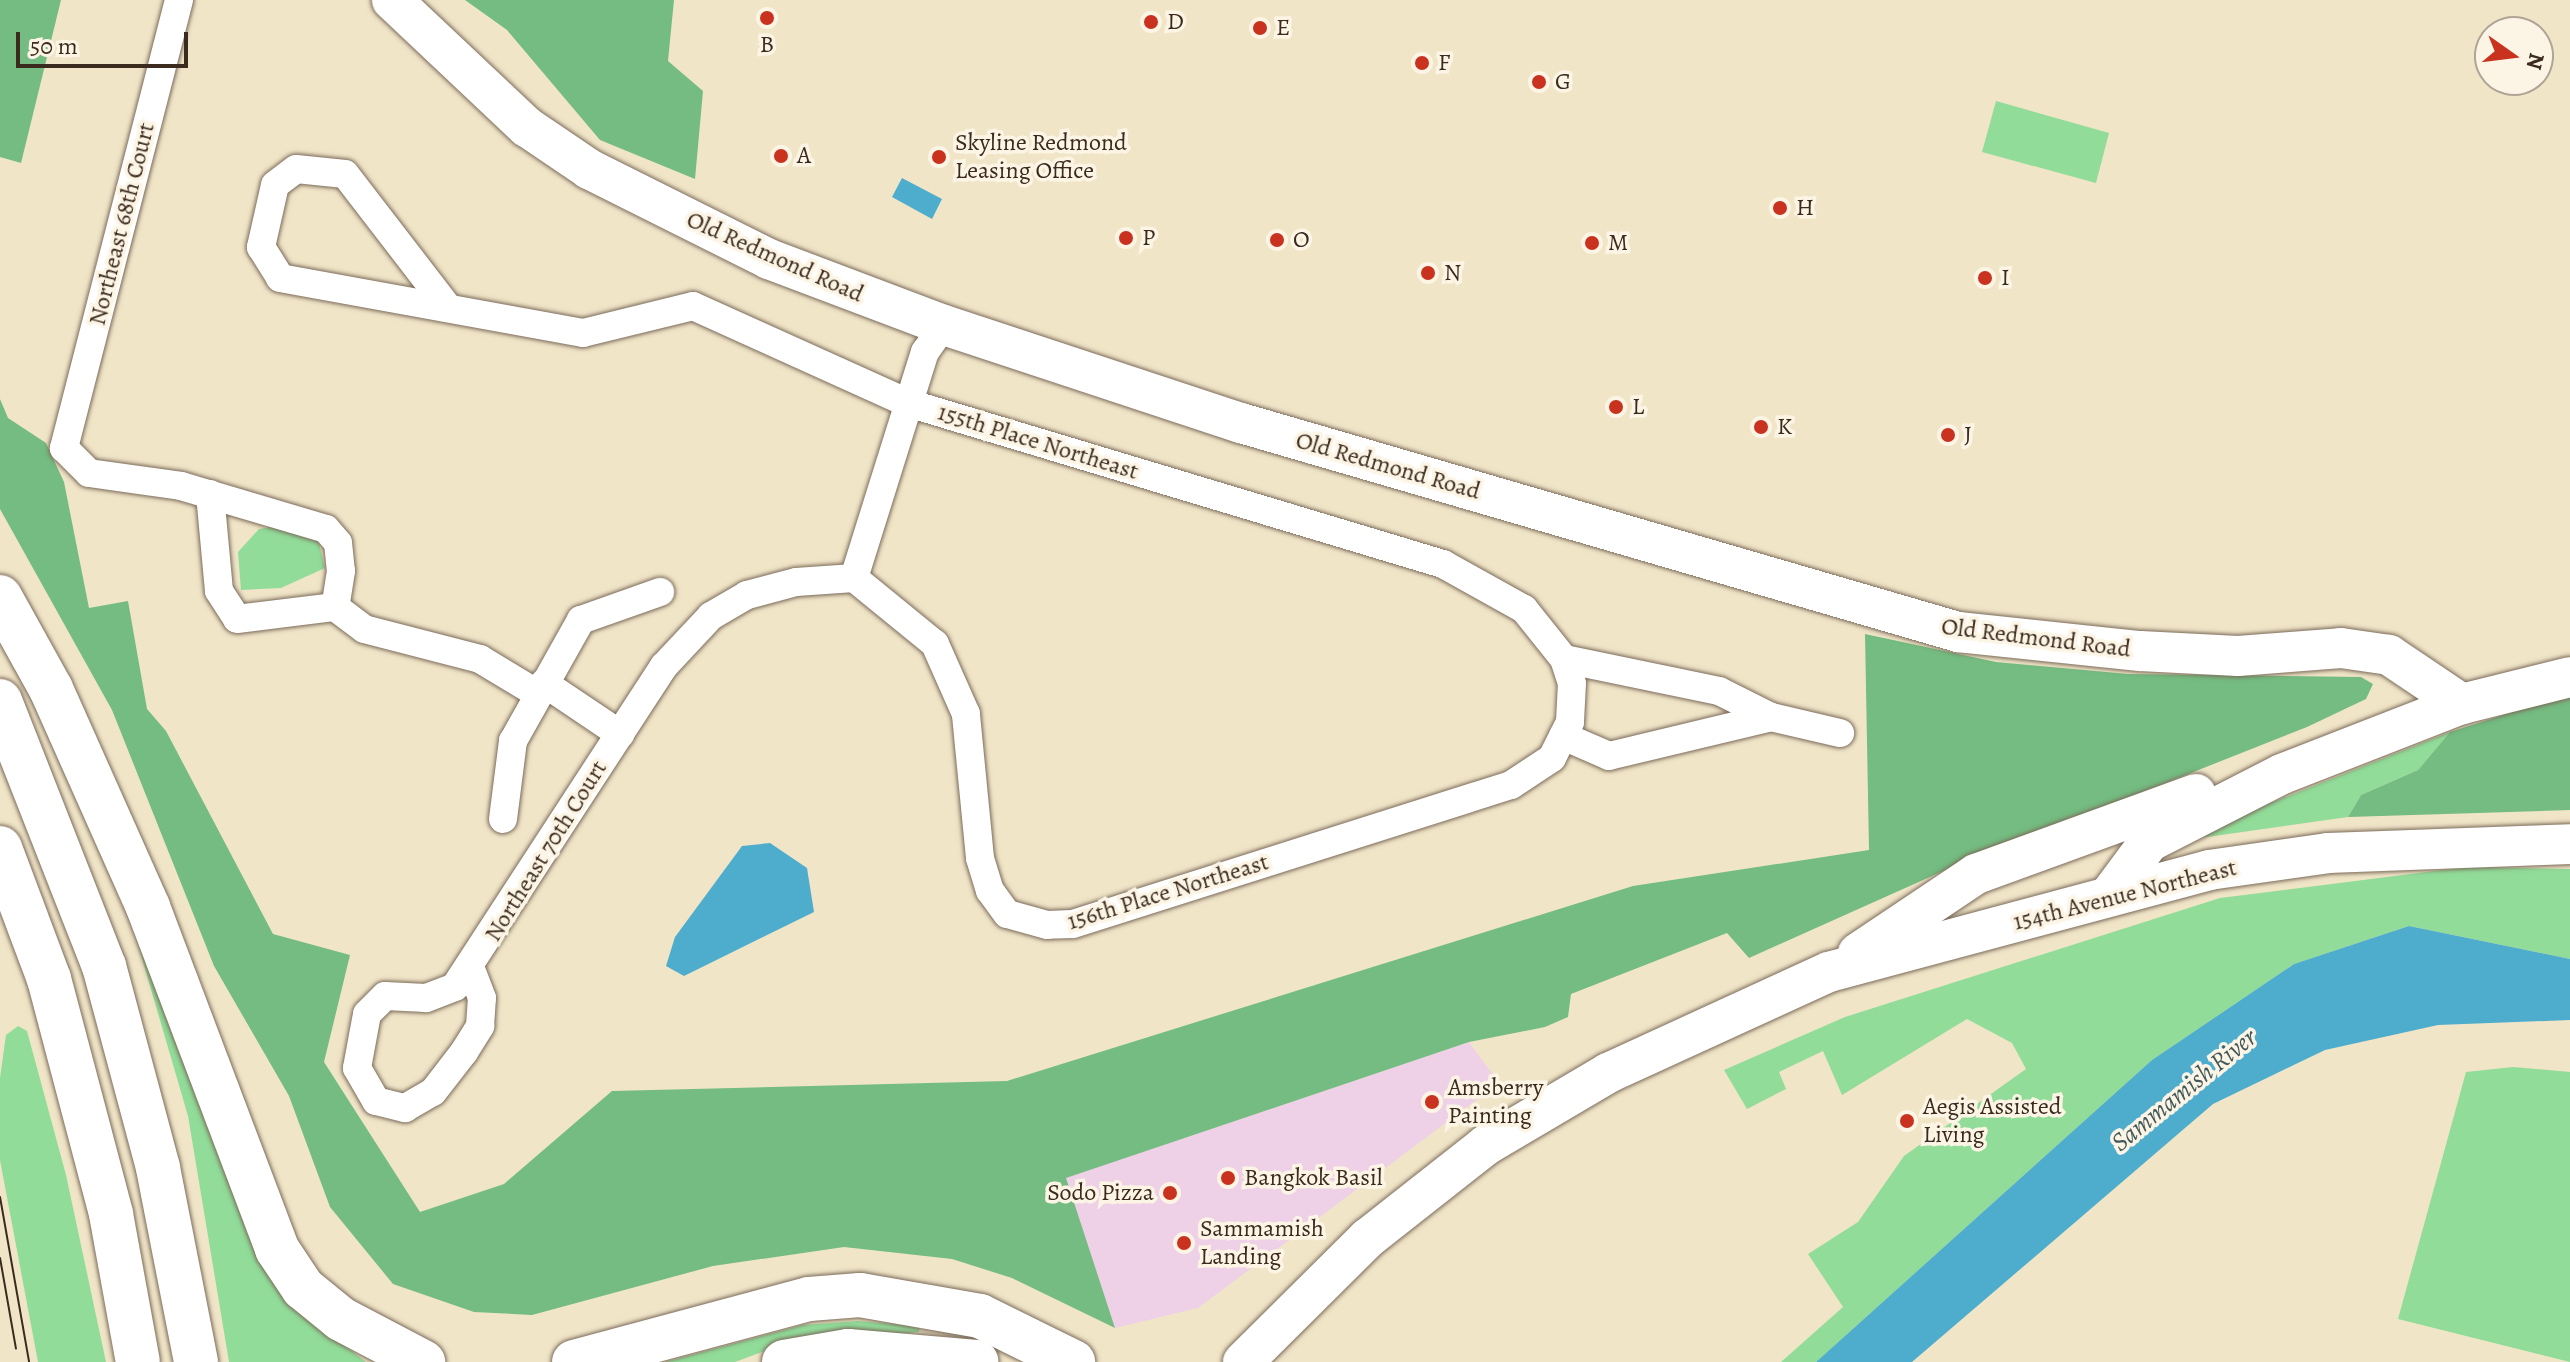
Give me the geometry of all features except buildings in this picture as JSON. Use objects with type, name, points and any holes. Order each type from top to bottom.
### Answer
[{"type":"highway","points":[[0,597],[51,689],[148,907],[277,1249],[303,1288],[341,1319],[423,1362]]},
{"type":"highway","points":[[0,701],[104,966],[158,1168],[196,1362]]},
{"type":"highway","points":[[0,848],[53,993],[111,1214],[138,1362]]},
{"type":"highway","points":[[574,1362],[794,1302],[860,1295],[980,1316],[1073,1362]]},
{"type":"highway","points":[[784,1362],[848,1351],[977,1362]]},
{"type":"main road","name":"Old Redmond Road","points":[[392,0],[527,127],[589,169],[769,259],[944,325],[1241,423],[1958,632],[2140,651],[2389,655],[2462,704]]},
{"type":"main road","points":[[2109,896],[2149,842],[2282,774],[2462,704],[2570,677]]},
{"type":"main road","points":[[1243,1362],[1368,1238],[1486,1145],[1608,1073],[1829,972],[1976,874],[2204,791],[2282,774]]},
{"type":"main road","name":"154th Avenue Northeast","points":[[1829,972],[2209,870],[2328,853],[2570,844]]},
{"type":"street","name":"Northeast 68th Court","points":[[179,0],[64,448],[89,473],[210,494]]},
{"type":"street","name":"155th Place Northeast","points":[[446,305],[345,174],[296,169],[275,185],[261,247],[280,278],[378,300],[446,305],[583,333],[693,306],[908,403],[1443,564],[1524,609],[1564,659],[1571,703]]},
{"type":"street","points":[[335,607],[341,571],[338,543],[326,529],[210,494],[223,607],[256,622],[335,607],[364,629],[480,659],[541,688],[620,734],[664,666],[711,616],[747,595],[796,582],[854,578],[925,352],[944,325]]},
{"type":"street","name":"156th Place Northeast","points":[[854,578],[911,618],[956,678],[990,891],[1007,914],[1047,925],[1072,924],[1511,785],[1552,758],[1563,736],[1571,703]]},
{"type":"street","points":[[503,819],[513,741],[581,620],[660,592]]},
{"type":"street","points":[[1564,659],[1719,691],[1771,717],[1840,733]]},
{"type":"street","points":[[1563,736],[1609,756],[1771,717]]},
{"type":"street","name":"Northeast 70th Court","points":[[471,969],[482,998],[480,1026],[464,1052],[433,1092],[405,1108],[376,1101],[357,1068],[367,1014],[385,996],[426,998],[455,987],[471,969],[620,734]]},
{"type":"shaded area","name":"Sammamish Landing","points":[[1469,1042],[1499,1083],[1198,1308],[1115,1328],[1065,1178]]},
{"type":"green space","points":[[0,0],[61,0],[21,163],[0,157]]},
{"type":"green space","points":[[465,0],[674,0],[668,61],[703,91],[695,179],[600,140],[507,30]]},
{"type":"green space","points":[[1996,101],[2109,133],[2096,183],[1982,152]]},
{"type":"green space","points":[[0,399],[8,418],[46,443],[64,482],[89,608],[128,601],[147,709],[166,731],[273,934],[350,955],[324,1062],[420,1212],[504,1184],[612,1091],[1007,1081],[1633,886],[1869,850],[1865,634],[1996,662],[2128,674],[2361,677],[2373,684],[2366,699],[2307,727],[1941,872],[1749,958],[1727,933],[1571,994],[1568,1017],[1545,1027],[1469,1042],[1066,1178],[1115,1328],[1012,1278],[952,1259],[844,1247],[713,1266],[532,1315],[474,1312],[393,1284],[330,1207],[289,1096],[214,966],[112,710],[0,509]]},
{"type":"green space","points":[[277,526],[318,539],[325,568],[281,588],[241,590],[238,552],[259,529]]},
{"type":"green space","points":[[2570,694],[2570,810],[2348,817],[2361,795],[2418,770],[2450,732]]},
{"type":"green space","points":[[2450,732],[2418,770],[2361,795],[2348,817],[2172,842]]},
{"type":"green space","points":[[2466,867],[2570,869],[2570,959],[2409,926],[2294,964],[2152,1060],[1816,1362],[1781,1362],[1843,1307],[1808,1254],[1858,1222],[1904,1156],[2026,1069],[2012,1043],[1967,1019],[1842,1095],[1823,1051],[1779,1072],[1786,1089],[1747,1109],[1724,1070],[1845,1017],[2220,898]]},
{"type":"green space","points":[[136,938],[292,1305],[366,1362],[229,1362],[188,1116]]},
{"type":"green space","points":[[18,1026],[27,1031],[66,1175],[106,1362],[38,1362],[0,1160],[0,1078],[6,1035]]},
{"type":"green space","points":[[2513,1067],[2570,1072],[2570,1362],[2398,1319],[2466,1072]]},
{"type":"green space","points":[[858,1321],[920,1326],[919,1332],[781,1345],[735,1362],[665,1362],[803,1325]]},
{"type":"water","points":[[902,178],[942,199],[932,219],[892,197]]},
{"type":"water","points":[[770,843],[807,868],[814,912],[684,976],[666,966],[675,937],[742,846]]},
{"type":"water","name":"Sammamish River","points":[[2409,926],[2570,959],[2570,1020],[2438,1025],[2325,1050],[2213,1104],[1912,1362],[1816,1362],[2152,1060],[2294,964]]},
{"type":"tram line","points":[[0,1197],[29,1362]]},
{"type":"tram line","points":[[0,1258],[16,1349]]},
{"type":"place","name":"B","points":[[767,18]]},
{"type":"place","name":"D","points":[[1151,22]]},
{"type":"place","name":"E","points":[[1260,28]]},
{"type":"place","name":"F","points":[[1422,63]]},
{"type":"place","name":"G","points":[[1539,82]]},
{"type":"place","name":"A","points":[[781,156]]},
{"type":"place","name":"Skyline Redmond Leasing Office","points":[[939,157]]},
{"type":"place","name":"H","points":[[1780,208]]},
{"type":"place","name":"P","points":[[1126,238]]},
{"type":"place","name":"O","points":[[1277,240]]},
{"type":"place","name":"M","points":[[1592,243]]},
{"type":"place","name":"N","points":[[1428,273]]},
{"type":"place","name":"I","points":[[1985,278]]},
{"type":"place","name":"L","points":[[1616,407]]},
{"type":"place","name":"K","points":[[1761,427]]},
{"type":"place","name":"J","points":[[1948,435]]},
{"type":"place","name":"Amsberry Painting","points":[[1432,1102]]},
{"type":"place","name":"Aegis Assisted Living","points":[[1907,1121]]},
{"type":"place","name":"Bangkok Basil","points":[[1228,1178]]},
{"type":"place","name":"Sodo Pizza","points":[[1170,1193]]},
{"type":"place","name":"Sammamish Landing","points":[[1184,1243]]}]
